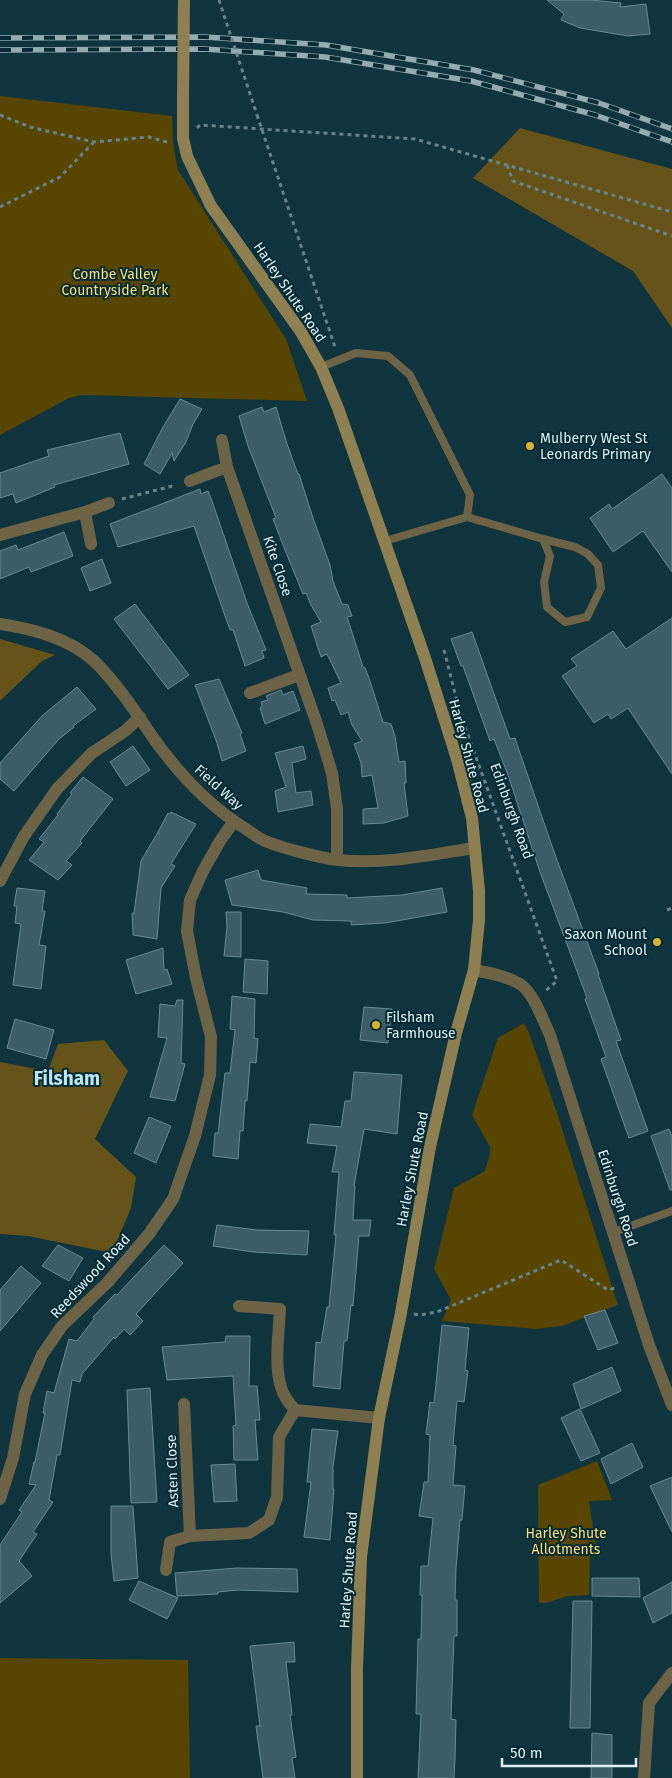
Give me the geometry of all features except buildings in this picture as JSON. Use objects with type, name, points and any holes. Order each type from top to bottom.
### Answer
[{"type":"main road","name":"Harley Shute Road","points":[[184,0],[183,138],[187,156],[211,206],[301,332],[321,368],[338,408],[425,658],[457,759],[472,818],[480,920],[474,970],[456,1033],[430,1147],[401,1312],[379,1418],[361,1557],[357,1669],[357,1778]]},
{"type":"street","name":"Kite Close","points":[[222,440],[227,467],[300,675],[332,773],[337,808],[337,860]]},
{"type":"street","points":[[190,481],[227,467]]},
{"type":"street","points":[[0,535],[85,512],[109,503]]},
{"type":"street","points":[[85,512],[91,544]]},
{"type":"street","name":"Field Way","points":[[0,624],[48,635],[70,645],[94,661],[140,718],[155,740],[201,795],[234,821],[265,840],[337,860],[365,862],[474,848]]},
{"type":"street","points":[[250,693],[300,675]]},
{"type":"street","points":[[0,881],[24,836],[57,789],[92,753],[125,731],[140,718]]},
{"type":"street","name":"Reedswood Road","points":[[0,1499],[14,1458],[25,1394],[42,1355],[62,1326],[108,1282],[149,1234],[173,1200],[195,1136],[210,1075],[211,1037],[196,978],[187,931],[190,900],[203,871],[234,821]]},
{"type":"street","name":"Edinburgh Road","points":[[474,970],[502,976],[522,985],[534,1001],[550,1035],[649,1345],[672,1405]]},
{"type":"street","points":[[239,1306],[280,1309],[277,1349],[280,1386],[295,1410],[379,1418]]},
{"type":"street","name":"Asten Close","points":[[184,1404],[190,1536]]},
{"type":"street","points":[[166,1570],[170,1542],[190,1536],[249,1532],[269,1520],[277,1497],[279,1436],[295,1410]]},
{"type":"street","points":[[644,1778],[649,1704],[672,1673]]},
{"type":"lane","points":[[321,368],[356,353],[388,356],[410,375],[470,496],[467,517]]},
{"type":"lane","points":[[385,541],[467,517],[575,547],[588,554],[598,565],[600,588],[586,617],[565,622],[547,607],[544,582],[550,556],[543,539]]},
{"type":"lane","points":[[614,1232],[672,1211]]},
{"type":"path","points":[[219,0],[339,360]]},
{"type":"path","points":[[0,115],[30,127],[94,142],[149,137],[174,143],[200,125],[415,138],[672,212]]},
{"type":"path","points":[[0,207],[60,178],[94,142]]},
{"type":"path","points":[[507,165],[513,181],[672,236]]},
{"type":"path","points":[[109,503],[190,481]]},
{"type":"path","name":"Edinburgh Road","points":[[444,650],[460,713],[557,981],[534,1001]]},
{"type":"path","points":[[667,910],[672,908]]},
{"type":"path","points":[[401,1312],[420,1315],[437,1312],[561,1260],[608,1290],[630,1284]]},
{"type":"green space","name":"Combe Valley Countryside Park","points":[[0,96],[172,116],[173,143],[178,170],[286,339],[307,401],[83,395],[69,398],[0,435]]},
{"type":"green space","points":[[524,1023],[558,1116],[618,1305],[562,1326],[536,1329],[442,1321],[451,1300],[434,1269],[454,1188],[485,1171],[490,1154],[490,1147],[472,1115],[498,1038]]},
{"type":"green space","name":"Harley Shute Allotments","points":[[597,1461],[612,1500],[589,1501],[597,1555],[590,1556],[589,1595],[568,1596],[546,1603],[539,1603],[538,1485]]},
{"type":"green space","points":[[0,1658],[188,1660],[190,1778],[0,1778]]},
{"type":"shaded area","points":[[520,128],[672,169],[672,328],[633,271],[473,178]]},
{"type":"shaded area","points":[[0,639],[55,655],[42,661],[0,701]]},
{"type":"shaded area","points":[[104,1040],[128,1071],[95,1139],[136,1177],[131,1208],[112,1253],[28,1236],[0,1234],[0,1062],[48,1071],[58,1044]]},
{"type":"railway","points":[[0,38],[205,37],[326,45],[474,70],[599,103],[672,129]]},
{"type":"railway","points":[[0,50],[204,49],[325,57],[471,81],[595,115],[672,142]]},
{"type":"place","name":"Mulberry West St Leonards Primary","points":[[530,446]]},
{"type":"place","name":"Saxon Mount School","points":[[657,942]]},
{"type":"place","name":"Filsham Farmhouse","points":[[376,1025]]},
{"type":"district","name":"Filsham","points":[[67,1078]]}]
